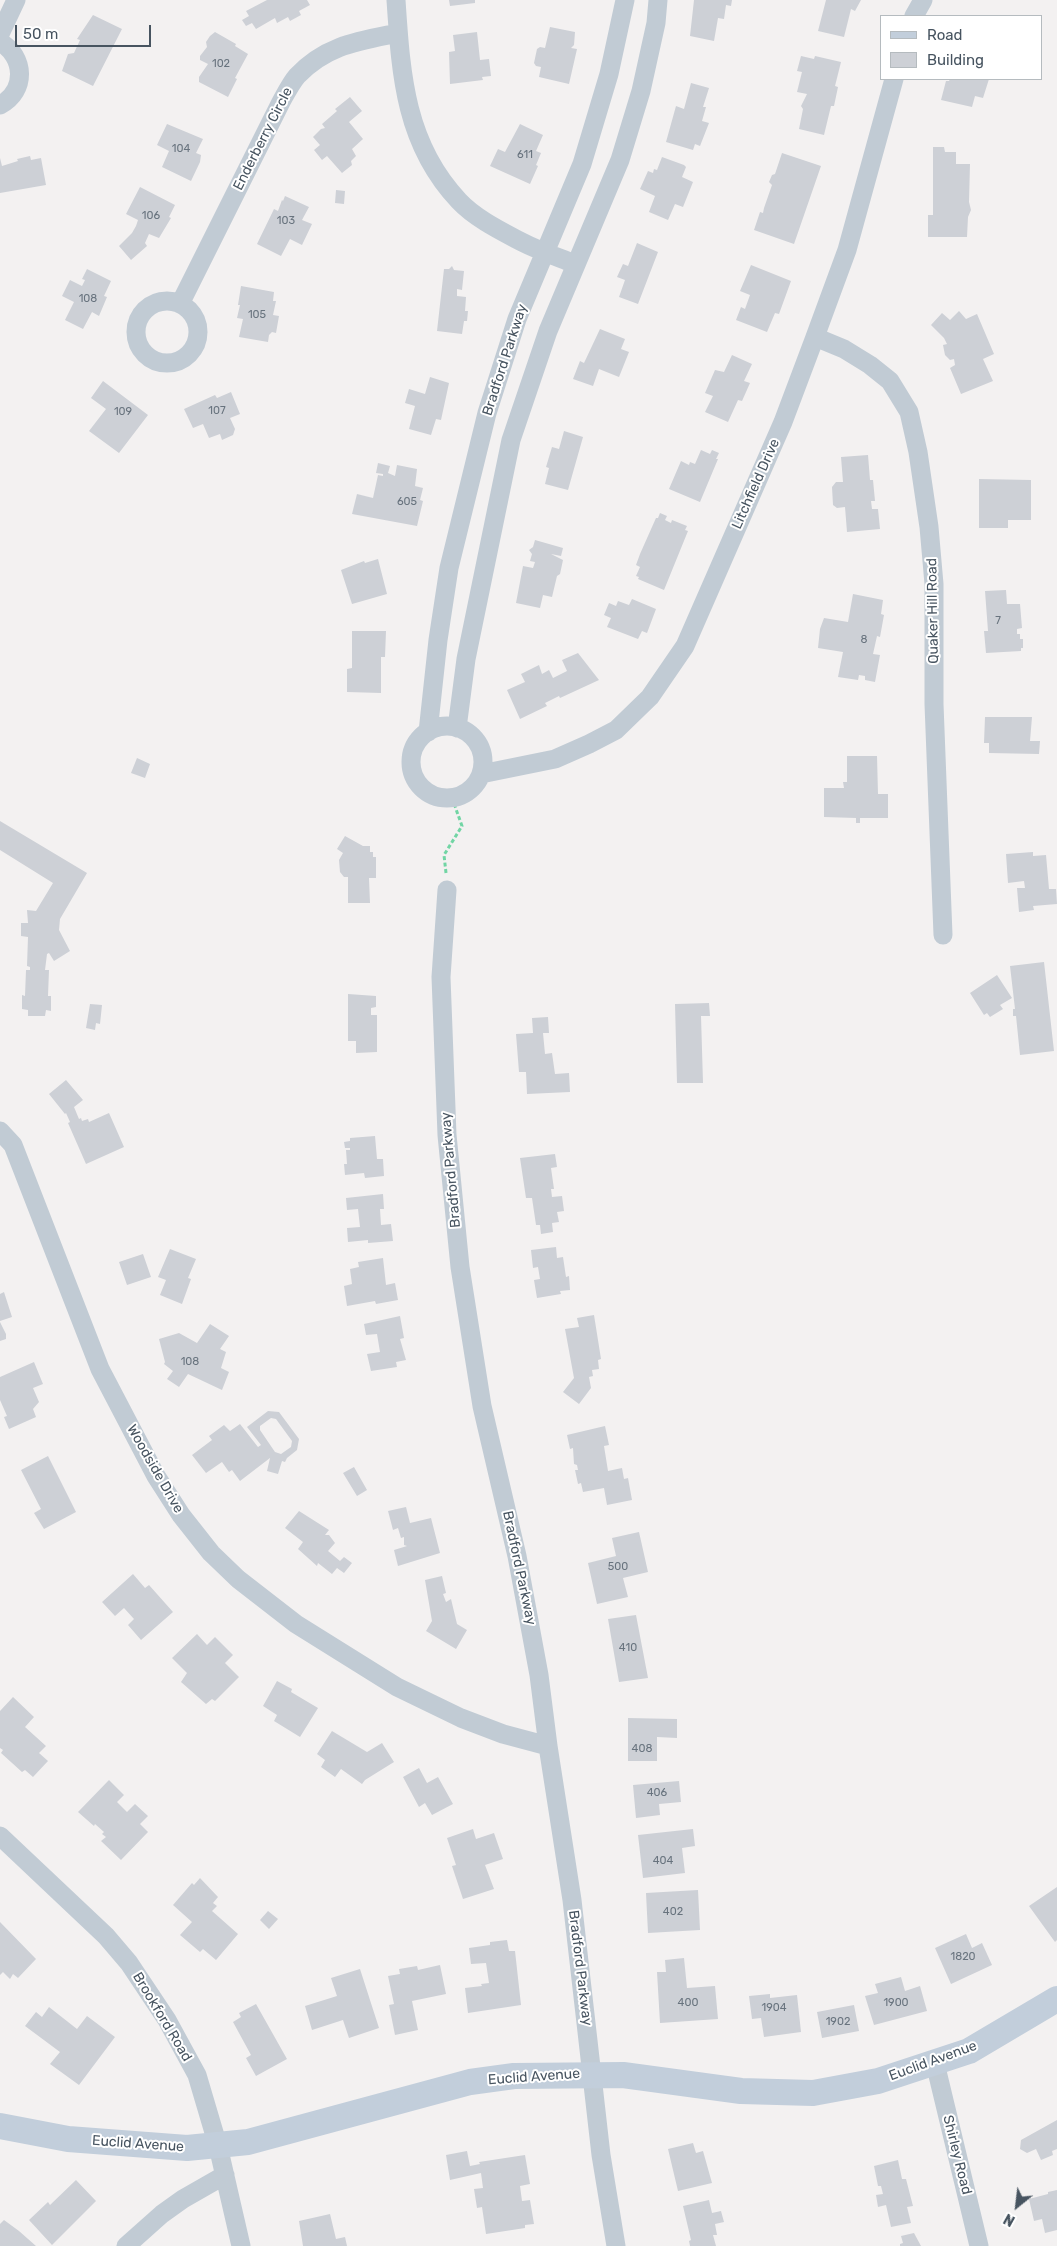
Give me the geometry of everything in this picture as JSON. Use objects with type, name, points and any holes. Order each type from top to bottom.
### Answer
[{"type":"street","points":[[0,34],[16,0]]},
{"type":"street","points":[[396,0],[398,32],[408,107],[415,132],[436,172],[460,202],[494,227],[518,241],[575,264]]},
{"type":"street","name":"Bradford Parkway","points":[[452,798],[442,798],[425,790],[413,774],[412,755],[421,738],[428,732],[438,640],[449,568],[487,413],[517,319],[582,164],[609,74],[625,0]]},
{"type":"street","points":[[457,728],[466,658],[511,440],[548,331],[620,160],[641,91],[656,23],[658,0]]},
{"type":"street","points":[[915,15],[923,0]]},
{"type":"street","name":"Enderberry Circle","points":[[180,304],[280,102],[296,76],[321,54],[347,44],[398,32]]},
{"type":"street","points":[[0,42],[14,54],[19,63],[20,74],[18,85],[13,95],[0,105]]},
{"type":"street","name":"Litchfield Drive","points":[[481,774],[555,759],[616,730],[650,697],[685,646],[783,422],[815,337],[847,250],[894,80]]},
{"type":"street","name":"Quaker Hill Road","points":[[815,337],[844,349],[870,365],[890,381],[909,412],[918,452],[929,527],[934,584],[934,704],[943,935]]},
{"type":"street","points":[[428,732],[438,727],[457,728],[468,733],[476,741],[482,752],[481,774],[470,790],[452,798]]},
{"type":"street","name":"Bradford Parkway","points":[[447,890],[441,977],[448,1135],[460,1268],[482,1406],[518,1556],[540,1675],[548,1746],[572,1900],[601,2155],[616,2246]]},
{"type":"street","name":"Woodside Drive","points":[[0,1131],[13,1146],[100,1369],[156,1476],[182,1515],[211,1553],[238,1579],[296,1624],[397,1688],[461,1718],[503,1734],[548,1746]]},
{"type":"street","name":"Brookford Road","points":[[0,1836],[106,1936],[129,1963],[167,2020],[197,2075],[218,2146],[241,2246]]},
{"type":"street","name":"Euclid Avenue","points":[[0,2126],[68,2139],[187,2148],[248,2142],[470,2082],[514,2076],[623,2075],[741,2091],[813,2092],[878,2081],[970,2051],[1057,1999]]},
{"type":"street","name":"Shirley Road","points":[[935,2063],[980,2246]]},
{"type":"street","points":[[126,2246],[176,2204],[225,2175]]},
{"type":"path","points":[[447,890],[444,855],[462,826],[452,798]]},
{"type":"building","points":[[267,0],[307,0],[310,5],[299,11],[301,15],[290,21],[288,17],[277,23],[275,18],[256,29],[252,23],[246,26],[242,20],[249,16],[246,11]]},
{"type":"building","points":[[449,0],[475,0],[475,3],[450,6]]},
{"type":"building","points":[[694,0],[732,0],[731,6],[726,5],[724,19],[718,18],[714,41],[690,36]]},
{"type":"building","points":[[826,0],[861,0],[855,11],[851,9],[844,37],[818,31]]},
{"type":"building","points":[[93,15],[122,29],[93,86],[62,71],[68,54],[74,53],[80,40],[77,39]]},
{"type":"building","points":[[550,27],[575,32],[574,45],[571,48],[577,49],[569,84],[539,77],[541,67],[536,66],[534,63],[537,49],[540,47],[545,48]]},
{"type":"building","points":[[215,32],[236,44],[235,46],[248,54],[235,78],[237,79],[228,97],[199,82],[199,77],[208,64],[200,60],[200,56],[207,47],[206,42]]},
{"type":"building","points":[[477,32],[480,60],[489,59],[491,76],[482,77],[483,80],[450,84],[449,52],[455,51],[453,35]]},
{"type":"building","points":[[801,56],[814,59],[815,56],[841,62],[835,86],[838,87],[834,106],[831,106],[824,135],[799,129],[803,109],[801,106],[807,94],[797,92],[802,72],[797,71]]},
{"type":"building","points":[[989,80],[983,98],[975,96],[972,107],[941,100],[946,81]]},
{"type":"building","points":[[691,83],[709,88],[703,107],[706,107],[702,121],[709,123],[700,146],[695,144],[693,150],[666,142],[676,106],[684,109]]},
{"type":"building","points":[[350,97],[362,111],[349,122],[363,139],[352,149],[356,156],[351,161],[352,165],[342,173],[327,156],[322,160],[314,150],[320,145],[313,137],[321,129],[325,128],[322,124],[337,111],[335,109]]},
{"type":"building","points":[[167,124],[203,139],[196,153],[201,155],[200,162],[191,181],[162,167],[169,151],[157,145]]},
{"type":"building","points":[[520,124],[543,135],[536,151],[541,153],[536,165],[538,166],[530,184],[490,166],[498,149],[505,152]]},
{"type":"building","points":[[933,147],[944,147],[945,152],[956,152],[956,164],[970,164],[969,202],[971,210],[968,217],[967,237],[928,237],[928,215],[933,215]]},
{"type":"building","points":[[782,153],[821,166],[794,244],[754,230],[760,212],[763,213],[772,185],[769,182],[772,175],[775,174]]},
{"type":"building","points":[[30,156],[31,160],[41,158],[46,185],[0,193],[0,158],[2,166],[18,161],[17,159]]},
{"type":"building","points":[[662,157],[684,165],[686,167],[682,177],[693,182],[683,207],[675,204],[668,220],[649,212],[655,196],[640,189],[648,171],[653,173],[654,169],[657,170]]},
{"type":"building","points":[[140,187],[175,205],[169,217],[171,218],[159,238],[149,234],[145,243],[147,246],[131,260],[119,246],[136,226],[138,220],[126,214]]},
{"type":"building","points":[[336,190],[345,191],[344,204],[335,203]]},
{"type":"building","points":[[285,196],[309,207],[302,220],[312,224],[302,245],[290,239],[281,256],[257,244],[274,209],[278,211]]},
{"type":"building","points":[[637,243],[658,252],[638,304],[619,297],[625,280],[617,277],[623,264],[628,266]]},
{"type":"building","points":[[751,265],[791,281],[779,314],[775,313],[767,332],[736,320],[741,307],[745,309],[750,295],[740,291]]},
{"type":"building","points":[[452,266],[454,270],[464,271],[462,290],[457,289],[457,296],[466,297],[465,311],[468,311],[467,321],[464,321],[462,334],[437,331],[444,269],[449,269]]},
{"type":"building","points":[[87,269],[111,281],[104,296],[107,297],[99,316],[92,312],[83,329],[65,320],[74,302],[62,296],[70,280],[82,286],[85,280],[82,279]]},
{"type":"building","points":[[241,286],[274,292],[273,301],[276,301],[273,315],[279,316],[276,333],[272,332],[269,335],[268,342],[239,337],[243,319],[237,318]]},
{"type":"building","points":[[959,311],[966,319],[977,314],[994,354],[983,359],[993,381],[961,394],[950,368],[955,365],[954,359],[950,360],[945,355],[943,345],[947,344],[944,338],[931,325],[942,313],[950,320]]},
{"type":"building","points":[[600,329],[625,339],[621,349],[629,352],[619,377],[599,369],[593,386],[573,379],[580,361],[584,363]]},
{"type":"building","points":[[732,355],[752,364],[744,381],[750,383],[742,401],[738,400],[728,422],[705,412],[713,396],[705,393],[715,370],[724,372]]},
{"type":"building","points":[[430,377],[449,383],[441,420],[436,419],[431,435],[409,429],[415,406],[405,403],[409,389],[425,394]]},
{"type":"building","points":[[103,381],[148,415],[119,453],[89,431],[106,409],[91,398]]},
{"type":"building","points":[[231,392],[240,414],[230,418],[235,429],[233,435],[222,440],[220,434],[209,438],[203,424],[193,428],[184,409],[215,395],[217,398]]},
{"type":"building","points":[[564,431],[583,437],[568,490],[545,484],[549,468],[546,467],[552,447],[559,449]]},
{"type":"building","points":[[701,450],[710,454],[712,450],[719,453],[700,502],[669,489],[681,461],[689,465],[690,462],[695,464]]},
{"type":"building","points":[[868,455],[870,480],[873,480],[875,501],[871,501],[872,509],[878,509],[880,529],[847,532],[845,507],[837,508],[833,505],[832,487],[836,482],[843,482],[841,457]]},
{"type":"building","points":[[378,463],[390,466],[388,473],[395,476],[397,465],[417,469],[415,486],[423,488],[420,500],[423,501],[417,526],[352,514],[357,494],[373,498],[378,475],[383,476],[383,474],[376,473]]},
{"type":"building","points":[[979,479],[1031,480],[1031,520],[1008,520],[1008,528],[979,528]]},
{"type":"building","points":[[660,513],[667,516],[665,520],[671,523],[672,520],[687,526],[685,530],[688,531],[664,590],[638,579],[639,577],[636,576],[640,567],[636,565],[640,554]]},
{"type":"building","points":[[535,540],[563,548],[561,556],[551,554],[563,560],[552,597],[543,595],[540,608],[516,603],[523,566],[533,568],[535,562],[530,561],[532,554],[529,550],[533,547]]},
{"type":"building","points":[[378,559],[387,594],[352,604],[341,570],[364,561],[365,563]]},
{"type":"building","points":[[1006,590],[1007,604],[1020,604],[1022,628],[1017,629],[1017,634],[1020,634],[1020,639],[1023,639],[1023,648],[1021,648],[1021,651],[986,653],[984,631],[988,631],[985,591]]},
{"type":"building","points":[[853,594],[883,600],[881,614],[884,615],[880,637],[877,636],[873,654],[880,655],[875,682],[865,680],[865,676],[859,675],[858,680],[838,677],[843,652],[818,648],[820,629],[824,618],[848,622]]},
{"type":"building","points":[[632,599],[656,609],[647,633],[642,631],[638,639],[607,627],[611,618],[604,615],[609,603],[616,606],[618,601],[629,605]]},
{"type":"building","points":[[352,631],[386,631],[385,657],[381,657],[381,693],[347,692],[347,669],[352,668]]},
{"type":"building","points":[[578,653],[599,680],[560,698],[559,696],[545,703],[547,706],[520,719],[507,690],[525,682],[521,674],[539,665],[542,674],[549,670],[553,678],[567,671],[562,660]]},
{"type":"building","points":[[985,717],[1032,717],[1030,741],[1040,741],[1039,754],[989,753],[989,743],[984,743]]},
{"type":"building","points":[[847,756],[877,756],[878,794],[888,794],[888,818],[860,818],[860,823],[856,823],[856,818],[824,817],[824,788],[844,788],[843,782],[847,782]]},
{"type":"building","points":[[137,758],[150,764],[145,778],[131,773]]},
{"type":"building","points":[[0,821],[87,873],[60,919],[59,930],[70,951],[54,961],[49,953],[47,954],[45,970],[49,970],[48,996],[51,996],[51,1011],[46,1010],[45,1016],[28,1016],[28,1010],[22,1009],[22,995],[25,996],[26,970],[30,970],[30,967],[27,966],[28,937],[21,936],[21,923],[28,923],[27,910],[36,911],[53,883],[0,850]]},
{"type":"building","points":[[345,836],[363,846],[370,846],[370,852],[373,852],[373,857],[376,857],[376,878],[369,878],[370,903],[348,903],[348,877],[344,877],[340,872],[339,860],[343,853],[337,849]]},
{"type":"building","points":[[1033,852],[1033,856],[1046,855],[1049,889],[1056,889],[1057,904],[1033,906],[1034,910],[1019,912],[1017,888],[1025,888],[1024,881],[1008,883],[1006,854]]},
{"type":"building","points":[[1044,962],[1054,1051],[1020,1055],[1016,1016],[1013,1016],[1013,1009],[1015,1009],[1010,966]]},
{"type":"building","points":[[997,975],[1012,998],[1000,1005],[1003,1009],[990,1017],[987,1013],[984,1015],[970,993]]},
{"type":"building","points":[[348,994],[376,996],[376,1007],[371,1008],[371,1015],[377,1015],[377,1052],[356,1053],[356,1041],[348,1041]]},
{"type":"building","points":[[709,1003],[710,1016],[701,1016],[703,1083],[677,1083],[675,1004]]},
{"type":"building","points":[[90,1004],[102,1005],[100,1024],[96,1023],[95,1030],[86,1028]]},
{"type":"building","points":[[548,1017],[549,1033],[543,1033],[545,1054],[552,1053],[555,1074],[569,1073],[570,1092],[527,1094],[526,1072],[519,1072],[516,1034],[533,1033],[532,1018]]},
{"type":"building","points":[[66,1080],[83,1100],[74,1107],[79,1119],[81,1118],[82,1121],[88,1119],[89,1122],[109,1113],[124,1147],[86,1164],[68,1123],[70,1122],[66,1113],[49,1094]]},
{"type":"building","points":[[375,1136],[377,1159],[383,1159],[384,1176],[365,1178],[364,1173],[345,1175],[344,1164],[347,1164],[346,1150],[350,1150],[350,1148],[345,1148],[344,1142],[350,1141],[350,1138]]},
{"type":"building","points":[[555,1154],[557,1167],[551,1168],[554,1189],[551,1189],[552,1197],[562,1196],[564,1211],[557,1212],[559,1222],[552,1223],[553,1232],[541,1234],[540,1225],[536,1225],[532,1198],[526,1198],[520,1158]]},
{"type":"building","points":[[383,1194],[384,1209],[380,1209],[381,1225],[391,1224],[393,1241],[368,1243],[368,1240],[348,1242],[347,1228],[360,1227],[358,1209],[347,1210],[346,1198]]},
{"type":"building","points":[[556,1247],[557,1258],[563,1257],[566,1277],[569,1276],[570,1290],[560,1291],[561,1294],[537,1298],[534,1280],[540,1279],[538,1267],[533,1268],[531,1250]]},
{"type":"building","points":[[170,1249],[196,1259],[188,1278],[191,1279],[182,1304],[160,1295],[166,1280],[158,1277]]},
{"type":"building","points":[[143,1254],[151,1277],[127,1285],[119,1262]]},
{"type":"building","points":[[383,1258],[386,1285],[395,1283],[398,1300],[376,1304],[375,1301],[347,1306],[344,1286],[352,1284],[350,1269],[359,1267],[358,1262]]},
{"type":"building","points":[[4,1292],[12,1317],[0,1321],[0,1294]]},
{"type":"building","points":[[594,1315],[601,1359],[598,1360],[599,1369],[592,1370],[593,1376],[589,1377],[591,1388],[579,1404],[563,1392],[574,1378],[565,1329],[579,1327],[577,1318]]},
{"type":"building","points":[[400,1316],[404,1338],[400,1339],[406,1360],[396,1362],[397,1367],[371,1371],[367,1354],[380,1352],[377,1334],[366,1335],[364,1324]]},
{"type":"building","points":[[0,1322],[6,1334],[6,1339],[0,1341]]},
{"type":"building","points":[[210,1324],[229,1336],[220,1349],[226,1352],[221,1368],[229,1372],[222,1390],[188,1374],[179,1387],[167,1379],[173,1371],[164,1364],[159,1339],[179,1333],[197,1343]]},
{"type":"building","points":[[34,1362],[43,1384],[33,1388],[39,1402],[33,1409],[36,1417],[9,1429],[4,1417],[7,1416],[0,1400],[0,1377]]},
{"type":"building","points":[[268,1411],[279,1412],[299,1439],[297,1450],[285,1462],[282,1461],[278,1474],[267,1471],[270,1458],[240,1481],[232,1470],[229,1472],[222,1462],[206,1473],[192,1455],[212,1440],[209,1436],[224,1425],[230,1431],[240,1424],[258,1447],[261,1445],[247,1427]],"holes":[[[271,1418],[276,1419],[292,1441],[291,1447],[281,1454],[275,1452],[260,1430],[260,1426]]]},
{"type":"building","points":[[605,1426],[609,1445],[604,1446],[608,1471],[622,1468],[624,1479],[628,1478],[632,1500],[607,1505],[604,1488],[583,1492],[581,1483],[578,1484],[575,1470],[578,1470],[577,1465],[574,1464],[573,1448],[570,1449],[567,1435]]},
{"type":"building","points":[[48,1456],[76,1512],[44,1529],[34,1513],[41,1509],[21,1470]]},
{"type":"building","points":[[354,1467],[367,1490],[357,1496],[343,1473]]},
{"type":"building","points":[[406,1507],[410,1523],[431,1518],[440,1553],[398,1566],[394,1550],[407,1546],[404,1545],[404,1537],[401,1538],[398,1528],[393,1530],[388,1511]]},
{"type":"building","points":[[299,1511],[329,1530],[325,1535],[329,1535],[335,1543],[328,1551],[340,1561],[344,1557],[352,1563],[344,1573],[337,1568],[332,1574],[318,1563],[317,1566],[298,1549],[303,1542],[285,1528]]},
{"type":"building","points":[[639,1532],[648,1572],[623,1578],[628,1597],[597,1604],[588,1563],[616,1556],[612,1538]]},
{"type":"building","points":[[133,1574],[145,1588],[149,1585],[173,1612],[141,1640],[128,1625],[134,1619],[124,1608],[115,1616],[102,1602]]},
{"type":"building","points":[[442,1576],[446,1593],[443,1594],[446,1602],[451,1599],[457,1624],[467,1630],[456,1649],[426,1631],[432,1621],[425,1580]]},
{"type":"building","points":[[636,1615],[648,1678],[619,1682],[608,1619]]},
{"type":"building","points":[[197,1634],[207,1645],[215,1637],[233,1655],[225,1663],[239,1677],[215,1701],[212,1699],[206,1704],[181,1682],[187,1673],[172,1658]]},
{"type":"building","points":[[277,1681],[292,1689],[291,1692],[318,1708],[300,1737],[274,1721],[277,1715],[263,1706]]},
{"type":"building","points":[[13,1697],[34,1717],[25,1727],[46,1746],[39,1753],[48,1761],[33,1777],[25,1770],[22,1772],[1,1753],[3,1750],[0,1748],[0,1711]]},
{"type":"building","points":[[628,1718],[677,1719],[677,1738],[657,1737],[657,1761],[628,1761]]},
{"type":"building","points":[[332,1731],[367,1752],[382,1743],[394,1762],[365,1780],[362,1784],[341,1769],[335,1777],[321,1767],[325,1760],[317,1754]]},
{"type":"building","points":[[419,1768],[427,1783],[438,1777],[453,1804],[432,1815],[425,1803],[419,1807],[403,1777]]},
{"type":"building","points":[[109,1780],[124,1795],[117,1802],[127,1812],[135,1804],[148,1816],[140,1824],[148,1832],[121,1860],[101,1841],[106,1837],[102,1834],[104,1832],[78,1812]]},
{"type":"building","points":[[679,1781],[681,1802],[659,1804],[660,1815],[636,1818],[633,1785]]},
{"type":"building","points":[[473,1829],[476,1839],[494,1833],[503,1859],[485,1865],[494,1889],[463,1899],[452,1866],[456,1865],[447,1838]]},
{"type":"building","points":[[693,1829],[695,1846],[682,1848],[685,1873],[643,1878],[638,1835]]},
{"type":"building","points":[[200,1878],[218,1897],[213,1903],[217,1906],[212,1911],[238,1934],[216,1960],[203,1949],[200,1952],[180,1935],[192,1922],[173,1905],[192,1883],[194,1885]]},
{"type":"building","points":[[1057,1887],[1057,1940],[1055,1942],[1029,1906]]},
{"type":"building","points":[[698,1890],[700,1930],[648,1933],[646,1893]]},
{"type":"building","points":[[268,1911],[278,1919],[269,1929],[260,1920]]},
{"type":"building","points":[[0,1922],[36,1959],[18,1978],[13,1974],[10,1979],[3,1972],[0,1975]]},
{"type":"building","points":[[966,1934],[972,1948],[982,1943],[992,1965],[951,1984],[935,1948]]},
{"type":"building","points":[[507,1940],[509,1951],[515,1951],[521,2005],[468,2013],[465,1988],[482,1986],[481,1984],[489,1983],[486,1963],[471,1964],[469,1948],[490,1945],[490,1942]]},
{"type":"building","points":[[684,1958],[687,1988],[715,1986],[718,2019],[660,2023],[657,1972],[666,1972],[665,1960]]},
{"type":"building","points":[[440,1965],[446,1994],[412,2001],[418,2030],[395,2035],[389,2005],[394,2004],[388,1976],[400,1974],[399,1969],[417,1966],[418,1970]]},
{"type":"building","points":[[360,1969],[379,2028],[349,2038],[343,2020],[312,2030],[305,2006],[337,1996],[331,1978]]},
{"type":"building","points":[[901,1977],[905,1991],[920,1986],[927,2011],[874,2025],[865,1996],[878,1993],[875,1984]]},
{"type":"building","points":[[770,1994],[770,1998],[797,1995],[801,2032],[764,2037],[761,2018],[752,2019],[749,1996]]},
{"type":"building","points":[[256,2004],[287,2059],[256,2076],[246,2058],[251,2055],[233,2022],[241,2017],[239,2013]]},
{"type":"building","points":[[854,2005],[859,2031],[822,2038],[817,2012]]},
{"type":"building","points":[[49,2007],[77,2029],[87,2016],[115,2037],[79,2085],[50,2064],[60,2052],[25,2026],[36,2012],[42,2017]]},
{"type":"building","points":[[1057,2120],[1057,2149],[1052,2151],[1053,2155],[1041,2160],[1036,2149],[1027,2153],[1020,2149],[1021,2140]]},
{"type":"building","points":[[693,2143],[696,2153],[703,2151],[712,2183],[678,2191],[668,2149]]},
{"type":"building","points":[[467,2151],[470,2166],[480,2164],[479,2162],[525,2155],[530,2184],[520,2186],[522,2201],[530,2200],[534,2224],[525,2225],[525,2228],[486,2234],[482,2207],[477,2208],[474,2189],[483,2188],[481,2173],[450,2180],[446,2155]]},
{"type":"building","points":[[898,2160],[902,2179],[906,2179],[913,2206],[907,2207],[911,2223],[891,2227],[886,2205],[878,2207],[876,2195],[883,2194],[881,2186],[878,2186],[874,2166]]},
{"type":"building","points":[[76,2180],[96,2201],[52,2245],[29,2220],[48,2202],[50,2205]]},
{"type":"building","points":[[1057,2190],[1057,2230],[1045,2233],[1042,2219],[1034,2221],[1029,2199]]},
{"type":"building","points":[[709,2200],[712,2213],[721,2211],[724,2222],[715,2224],[717,2235],[713,2235],[716,2246],[690,2246],[689,2241],[691,2240],[683,2206]]},
{"type":"building","points":[[330,2214],[336,2239],[345,2237],[347,2246],[303,2246],[299,2221]]},
{"type":"building","points":[[4,2220],[36,2246],[0,2246],[0,2224]]},
{"type":"building","points":[[914,2233],[921,2246],[900,2246],[903,2243],[901,2236]]}]
